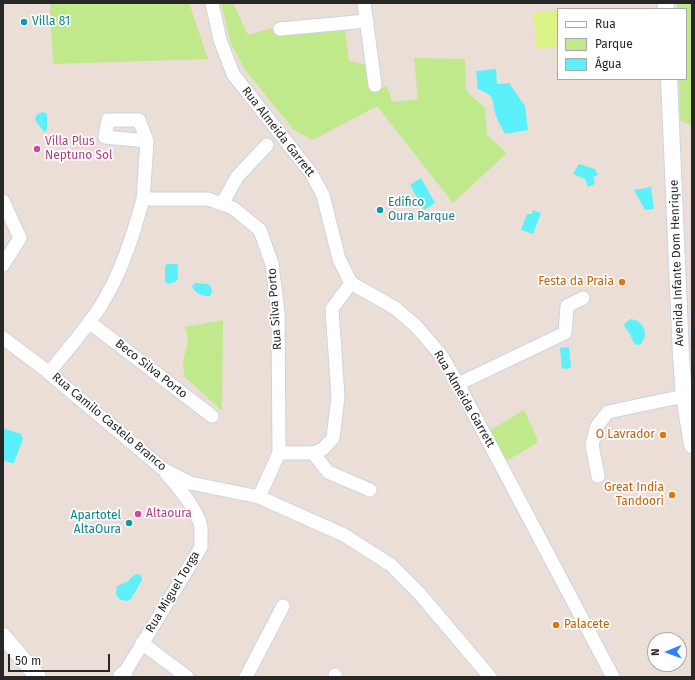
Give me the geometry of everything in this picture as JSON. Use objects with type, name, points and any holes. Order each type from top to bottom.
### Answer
[{"type":"street","name":"Rua Almeida Garrett","points":[[212,3],[220,40],[233,74],[311,173],[323,195],[340,259],[351,283],[395,308],[416,326],[441,355],[458,384],[613,677]]},
{"type":"street","points":[[364,3],[375,85]]},
{"type":"street","points":[[280,28],[367,21]]},
{"type":"street","name":"Avenida Infante Dom Henrique","points":[[669,80],[687,354],[684,396],[692,445]]},
{"type":"street","points":[[49,373],[100,306],[117,274],[132,238],[143,199],[147,141]]},
{"type":"street","points":[[222,204],[237,177],[267,145]]},
{"type":"street","name":"Rua Silva Porto","points":[[143,199],[208,199],[233,208],[260,230],[272,264],[278,313],[279,453],[259,497]]},
{"type":"street","points":[[3,201],[20,238],[3,265]]},
{"type":"street","points":[[279,453],[313,453],[323,449],[334,438],[338,397],[332,309],[351,283]]},
{"type":"street","points":[[458,384],[565,333],[567,306],[583,298]]},
{"type":"street","name":"Beco Silva Porto","points":[[89,322],[212,416]]},
{"type":"street","name":"Rua Camilo Castelo Branco","points":[[3,338],[49,373],[163,469],[190,483],[259,497],[344,535],[391,565],[419,593],[490,677]]},
{"type":"street","points":[[598,476],[592,445],[597,426],[608,412],[684,396]]},
{"type":"street","points":[[313,453],[328,472],[370,490]]},
{"type":"street","name":"Rua Miguel Torga","points":[[123,676],[200,547],[201,527],[193,510],[181,490],[163,469]]},
{"type":"street","points":[[193,510],[191,498],[195,491],[204,486]]},
{"type":"street","points":[[246,677],[283,606]]},
{"type":"street","points":[[3,636],[38,677]]},
{"type":"street","points":[[142,643],[187,677]]},
{"type":"green space","points":[[50,3],[189,3],[208,59],[53,64]]},
{"type":"green space","points":[[221,3],[233,3],[248,35],[273,28],[278,34],[345,29],[349,61],[366,65],[373,92],[387,86],[392,102],[418,99],[414,58],[465,59],[466,91],[485,108],[487,135],[507,153],[453,203],[377,106],[313,140],[294,130],[246,71],[231,44]]},
{"type":"green space","points":[[677,3],[692,3],[692,126],[680,120],[679,80],[687,80],[687,8],[677,8]]},
{"type":"green space","points":[[557,10],[557,46],[537,49],[533,13]]},
{"type":"green space","points":[[223,320],[222,411],[184,376],[183,362],[188,340],[185,327]]},
{"type":"green space","points":[[524,410],[537,438],[537,443],[510,459],[504,458],[489,431]]},
{"type":"water","points":[[496,69],[497,84],[509,83],[525,106],[528,130],[505,134],[496,116],[491,96],[478,89],[476,71]]},
{"type":"water","points":[[43,112],[47,115],[47,130],[44,132],[35,120],[37,115]]},
{"type":"water","points":[[579,164],[595,169],[598,175],[593,177],[595,184],[588,187],[585,179],[573,174]]},
{"type":"water","points":[[421,178],[435,203],[424,210],[410,185]]},
{"type":"water","points":[[651,187],[654,209],[645,210],[634,190]]},
{"type":"water","points":[[533,210],[541,213],[533,234],[521,230],[527,214],[532,214]]},
{"type":"water","points":[[167,264],[178,265],[178,279],[175,282],[168,284],[165,281],[165,266]]},
{"type":"water","points":[[195,283],[208,284],[211,287],[212,292],[210,296],[197,293],[192,286]]},
{"type":"water","points":[[631,319],[639,322],[644,328],[645,336],[641,344],[635,344],[624,325]]},
{"type":"water","points":[[569,347],[571,368],[566,370],[565,368],[562,369],[560,348]]},
{"type":"water","points":[[3,428],[21,434],[23,439],[14,463],[3,460]]},
{"type":"water","points":[[137,574],[141,575],[142,580],[131,599],[126,601],[119,599],[116,594],[117,586],[127,582]]},
{"type":"place","name":"Villa 81","points":[[24,22]]},
{"type":"place","name":"Villa Plus Neptuno Sol","points":[[37,149]]},
{"type":"place","name":"Edifico Oura Parque","points":[[380,210]]},
{"type":"place","name":"Festa da Praia","points":[[622,282]]},
{"type":"place","name":"O Lavrador","points":[[663,435]]},
{"type":"place","name":"Great India Tandoori","points":[[672,495]]},
{"type":"place","name":"Altaoura","points":[[138,514]]},
{"type":"place","name":"Apartotel AltaOura","points":[[129,523]]},
{"type":"place","name":"Palacete","points":[[556,625]]}]
